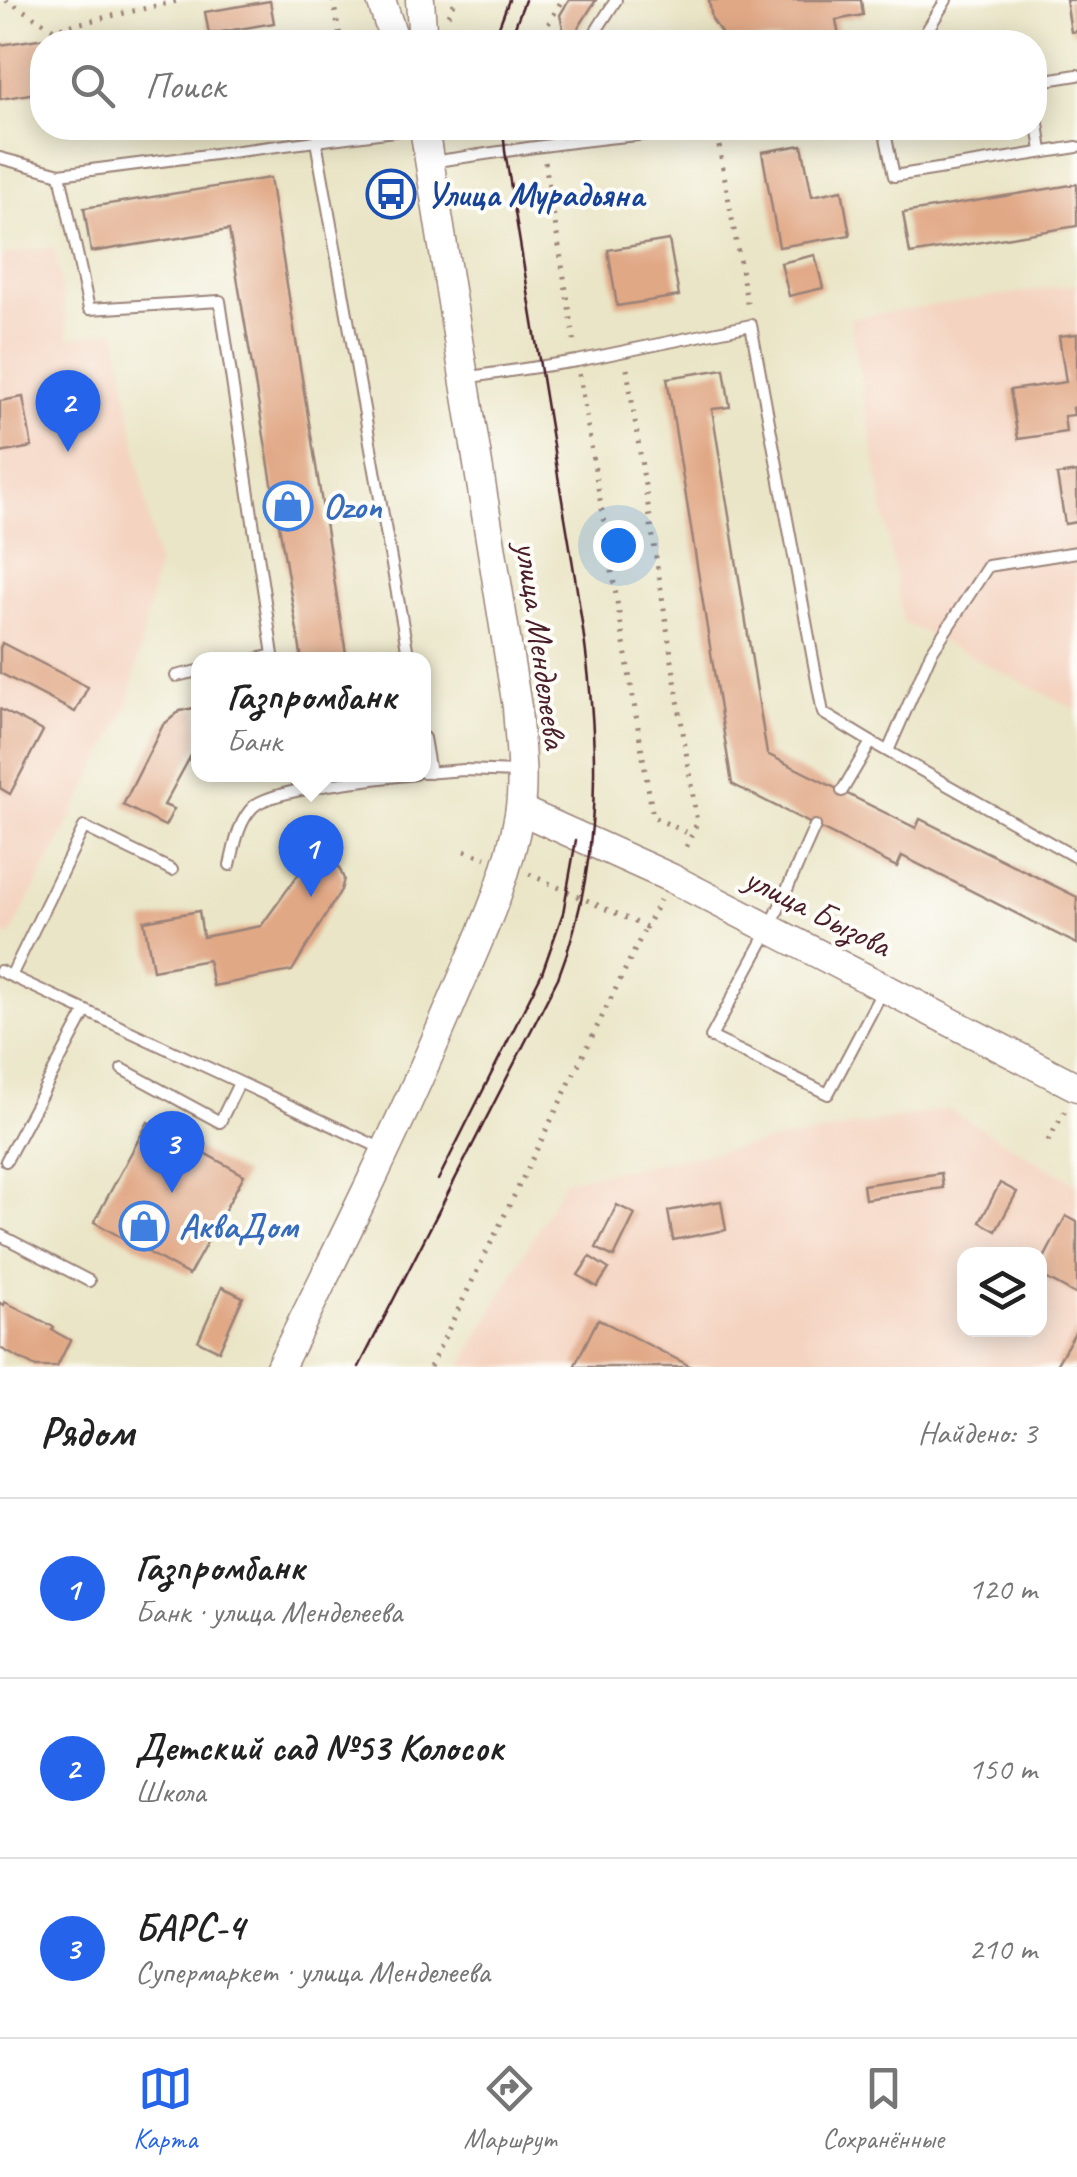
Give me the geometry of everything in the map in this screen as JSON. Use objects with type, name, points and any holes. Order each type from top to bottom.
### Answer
[{"type":"main road","points":[[380,0],[391,30]]},
{"type":"main road","points":[[420,0],[421,30]]},
{"type":"main road","name":"улица Менделеева","points":[[280,1367],[437,1038],[496,899],[520,810],[522,772],[517,707],[423,140]]},
{"type":"main road","name":"улица Бызова","points":[[520,810],[671,878],[885,987],[1072,1096]]},
{"type":"lane","points":[[597,30],[616,0]]},
{"type":"lane","points":[[927,30],[946,0]]},
{"type":"lane","points":[[1047,80],[1077,75]]},
{"type":"lane","points":[[0,158],[60,174],[324,140]]},
{"type":"lane","points":[[556,140],[556,144]]},
{"type":"lane","points":[[429,162],[589,140]]},
{"type":"lane","points":[[886,140],[894,176],[1077,146]]},
{"type":"lane","points":[[1040,140],[1042,152]]},
{"type":"lane","points":[[316,141],[408,652]]},
{"type":"lane","points":[[60,174],[89,308],[220,301],[273,652]]},
{"type":"lane","points":[[463,378],[577,361],[751,325],[823,713],[1077,858]]},
{"type":"lane","points":[[888,751],[931,653],[988,566],[1077,552]]},
{"type":"lane","points":[[176,676],[191,673]]},
{"type":"lane","points":[[842,791],[871,742]]},
{"type":"lane","points":[[431,773],[522,772]]},
{"type":"lane","points":[[230,865],[241,822],[256,803],[351,782]]},
{"type":"lane","points":[[815,826],[770,928],[711,1037],[828,1094],[885,987]]},
{"type":"lane","points":[[172,870],[84,827],[6,973],[386,1150]]},
{"type":"lane","points":[[6,1161],[86,1011]]},
{"type":"lane","points":[[122,1069],[220,1122],[240,1083]]},
{"type":"lane","points":[[0,1235],[89,1281]]},
{"type":"path","points":[[6,0],[54,29],[182,0]]},
{"type":"path","points":[[332,0],[339,30]]},
{"type":"path","points":[[545,30],[562,0]]},
{"type":"path","points":[[718,140],[751,325]]},
{"type":"path","points":[[542,146],[645,781],[653,816],[692,835]]},
{"type":"path","points":[[430,1367],[697,822],[624,351]]},
{"type":"path","points":[[465,850],[536,876],[646,927]]},
{"type":"path","points":[[1048,1141],[1072,1096]]},
{"type":"shaded area","points":[[54,247],[69,338],[116,330],[157,566],[128,707],[10,937],[0,932],[0,255]]},
{"type":"shaded area","points":[[1077,284],[1077,710],[903,622],[850,318]]},
{"type":"shaded area","points":[[948,1109],[1077,1184],[1077,1367],[461,1367],[565,1180]]},
{"type":"building","points":[[569,0],[596,0],[577,30],[564,30],[560,15]]},
{"type":"building","points":[[709,0],[861,0],[863,15],[836,20],[838,30],[719,30],[712,19]]},
{"type":"building","points":[[1066,0],[1077,0],[1077,31],[1071,32]]},
{"type":"building","points":[[270,1],[274,23],[208,30],[205,12]]},
{"type":"building","points":[[30,40],[30,94],[0,99],[0,45]]},
{"type":"building","points":[[802,145],[812,196],[842,190],[850,235],[779,247],[762,152]]},
{"type":"building","points":[[270,178],[346,652],[301,652],[229,230],[91,252],[84,208]]},
{"type":"building","points":[[1077,184],[1077,226],[910,254],[903,213]]},
{"type":"building","points":[[669,240],[679,296],[617,306],[608,250]]},
{"type":"building","points":[[815,255],[823,288],[789,296],[781,263]]},
{"type":"building","points":[[1077,334],[1077,407],[1073,408],[1074,415],[1064,416],[1066,432],[1018,439],[1010,390],[1066,382],[1059,336]]},
{"type":"building","points":[[724,369],[730,407],[712,409],[767,754],[916,828],[920,819],[1077,897],[1077,944],[902,856],[897,867],[732,784],[667,378]]},
{"type":"building","points":[[23,397],[32,447],[0,453],[0,401]]},
{"type":"building","points":[[1077,472],[1077,522],[1065,524],[1057,475]]},
{"type":"building","points":[[2,643],[88,687],[75,712],[0,673]]},
{"type":"building","points":[[0,709],[43,731],[10,794],[0,788]]},
{"type":"building","points":[[191,709],[191,755],[164,805],[174,809],[165,826],[123,805],[163,725],[180,711]]},
{"type":"building","points":[[323,857],[337,863],[344,879],[292,971],[213,986],[208,960],[153,970],[144,921],[199,911],[203,937],[261,926],[308,861]]},
{"type":"building","points":[[148,1122],[244,1175],[189,1275],[94,1222]]},
{"type":"building","points":[[941,1173],[943,1188],[865,1199],[863,1185]]},
{"type":"building","points":[[1000,1183],[1017,1192],[996,1231],[980,1222]]},
{"type":"building","points":[[721,1201],[726,1230],[673,1240],[668,1211]]},
{"type":"building","points":[[617,1205],[635,1214],[614,1257],[596,1248]]},
{"type":"building","points":[[1066,1216],[1077,1222],[1077,1295],[1047,1279],[1047,1253]]},
{"type":"building","points":[[590,1257],[609,1269],[597,1287],[578,1275]]},
{"type":"building","points":[[222,1287],[243,1297],[219,1351],[198,1341]]},
{"type":"building","points":[[0,1303],[54,1327],[52,1330],[70,1340],[57,1367],[36,1367],[0,1348]]},
{"type":"building","points":[[598,1319],[692,1367],[574,1367]]},
{"type":"building","points":[[1077,1329],[1076,1367],[1055,1367]]},
{"type":"tram line","points":[[498,30],[509,0]]},
{"type":"tram line","points":[[514,30],[525,0]]},
{"type":"tram line","points":[[359,1367],[558,978],[578,916],[589,855],[594,793],[588,669],[504,140]]},
{"type":"tram line","points":[[438,1180],[542,973],[563,913],[576,840]]},
{"type":"place","name":"Улица Мурадьяна","points":[[391,194]]},
{"type":"place","name":"Детский сад №53 Колосок","points":[[68,452]]},
{"type":"place","name":"Ozon","points":[[288,506]]},
{"type":"place","name":"Газпромбанк","points":[[311,897]]},
{"type":"place","name":"БАРС-4","points":[[172,1193]]},
{"type":"place","name":"АкваДом","points":[[144,1226]]}]
